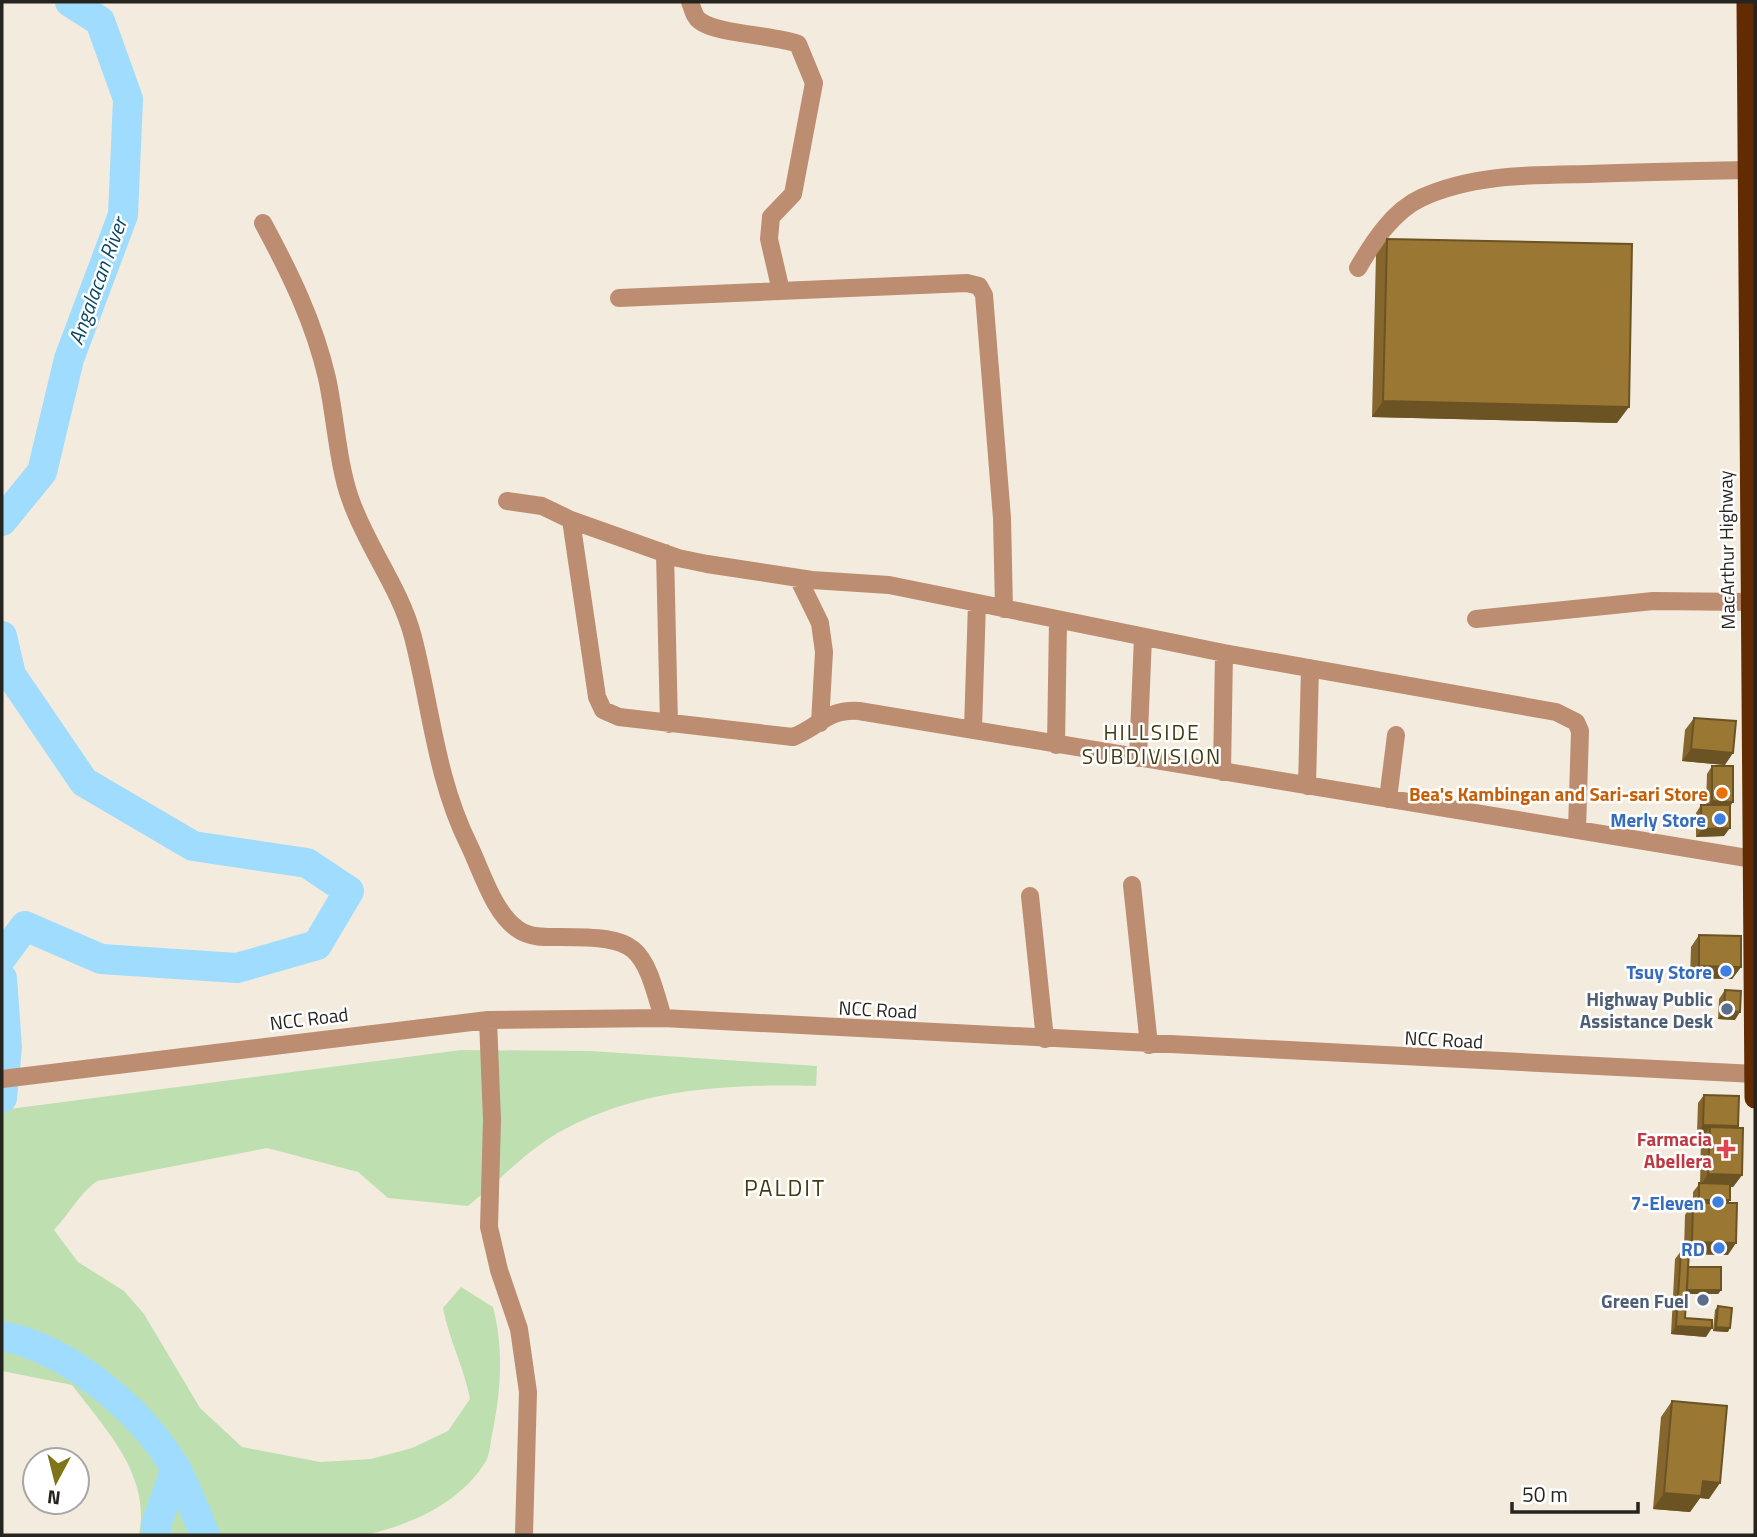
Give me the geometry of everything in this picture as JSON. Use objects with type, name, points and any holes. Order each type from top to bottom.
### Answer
[{"type":"highway","name":"MacArthur Highway","points":[[1747,2],[1755,1098]]},
{"type":"street","points":[[690,2],[696,19],[707,26],[782,38],[798,44],[814,83],[793,194],[771,216],[769,239],[781,291]]},
{"type":"street","points":[[1358,268],[1373,242],[1399,213],[1420,198],[1458,185],[1505,176],[1748,170]]},
{"type":"street","points":[[263,223],[308,312],[327,376],[349,497],[394,585],[412,635],[443,781],[465,837],[504,917],[521,931],[541,937],[601,937],[622,941],[634,947],[650,971],[663,1018]]},
{"type":"street","points":[[619,298],[967,283],[979,286],[984,295],[1002,518],[1004,609]]},
{"type":"street","points":[[506,501],[542,506],[571,520],[665,553],[707,564],[798,578],[890,585],[1058,621],[1569,716],[1576,722],[1581,739],[1577,830]]},
{"type":"street","points":[[571,520],[592,674],[603,710],[619,717],[793,737],[812,730],[833,712],[844,710],[973,729],[1056,745],[1753,859]]},
{"type":"street","points":[[665,553],[669,724]]},
{"type":"street","points":[[798,578],[820,623],[824,652],[820,723]]},
{"type":"street","points":[[1476,619],[1653,601],[1750,602]]},
{"type":"street","points":[[973,729],[977,603]]},
{"type":"street","points":[[1056,745],[1058,621]]},
{"type":"street","points":[[1138,758],[1143,637]]},
{"type":"street","points":[[1222,772],[1224,653]]},
{"type":"street","points":[[1307,786],[1310,668]]},
{"type":"street","points":[[1388,799],[1396,735]]},
{"type":"street","points":[[1132,885],[1149,1045]]},
{"type":"street","points":[[1030,896],[1045,1039]]},
{"type":"street","name":"NCC Road","points":[[2,1079],[41,1072],[488,1020],[663,1018],[1755,1074]]},
{"type":"street","points":[[488,1020],[492,1120],[489,1227],[519,1329],[528,1392],[524,1535]]},
{"type":"green space","points":[[461,1050],[591,1051],[817,1066],[816,1086],[751,1086],[687,1091],[625,1105],[595,1115],[552,1136],[468,1206],[388,1198],[358,1172],[267,1148],[97,1181],[54,1230],[78,1262],[124,1291],[144,1314],[200,1408],[242,1447],[320,1462],[371,1459],[412,1448],[448,1431],[470,1399],[443,1308],[461,1287],[493,1307],[499,1339],[499,1387],[487,1458],[463,1489],[416,1519],[364,1535],[139,1535],[141,1513],[132,1473],[111,1436],[72,1385],[2,1371],[2,1110]]},
{"type":"building","points":[[1387,239],[1632,244],[1629,407],[1383,401]]},
{"type":"building","points":[[1694,718],[1736,721],[1733,753],[1691,749]]},
{"type":"building","points":[[1712,766],[1733,766],[1733,802],[1712,801]]},
{"type":"building","points":[[1701,805],[1730,805],[1730,828],[1702,829]]},
{"type":"building","points":[[1699,935],[1741,936],[1741,967],[1699,966]]},
{"type":"building","points":[[1725,990],[1741,991],[1740,1012],[1724,1011]]},
{"type":"building","points":[[1704,1095],[1739,1096],[1738,1126],[1703,1125]]},
{"type":"building","points":[[1710,1127],[1743,1128],[1742,1175],[1708,1174]]},
{"type":"building","points":[[1699,1183],[1730,1184],[1730,1200],[1699,1200]]},
{"type":"building","points":[[1693,1203],[1737,1203],[1736,1243],[1692,1242]]},
{"type":"building","points":[[1681,1251],[1689,1252],[1685,1318],[1712,1320],[1712,1328],[1676,1326]]},
{"type":"building","points":[[1688,1267],[1721,1267],[1721,1290],[1687,1290]]},
{"type":"building","points":[[1718,1306],[1732,1308],[1730,1328],[1716,1327]]},
{"type":"building","points":[[1672,1401],[1727,1406],[1720,1483],[1703,1481],[1701,1496],[1664,1493]]},
{"type":"waterway","name":"Angalacan River","points":[[2,521],[42,472],[69,359],[123,215],[128,99],[100,21],[70,2]]},
{"type":"waterway","name":"Angalacan River","points":[[2,636],[11,675],[84,782],[193,846],[307,863],[349,891],[317,945],[237,968],[101,959],[25,926],[2,957]]},
{"type":"waterway","name":"Angalacan River","points":[[2,978],[7,1047],[2,1098]]},
{"type":"waterway","name":"Angalacan River","points":[[2,1336],[52,1353],[100,1384],[122,1403],[160,1445],[174,1466],[205,1535]]},
{"type":"waterway","points":[[156,1535],[156,1525],[176,1468]]},
{"type":"place","name":"Bea's Kambingan and Sari-sari Store","points":[[1722,793]]},
{"type":"place","name":"Merly Store","points":[[1720,819]]},
{"type":"place","name":"Tsuy Store","points":[[1726,971]]},
{"type":"place","name":"Highway Public Assistance Desk","points":[[1727,1009]]},
{"type":"place","name":"Farmacia Abellera","points":[[1726,1149]]},
{"type":"place","name":"7-Eleven","points":[[1718,1202]]},
{"type":"place","name":"RD","points":[[1719,1248]]},
{"type":"place","name":"Green Fuel","points":[[1703,1300]]},
{"type":"district","name":"HILLSIDE SUBDIVISION","points":[[1152,744]]},
{"type":"district","name":"PALDIT","points":[[785,1187]]}]
